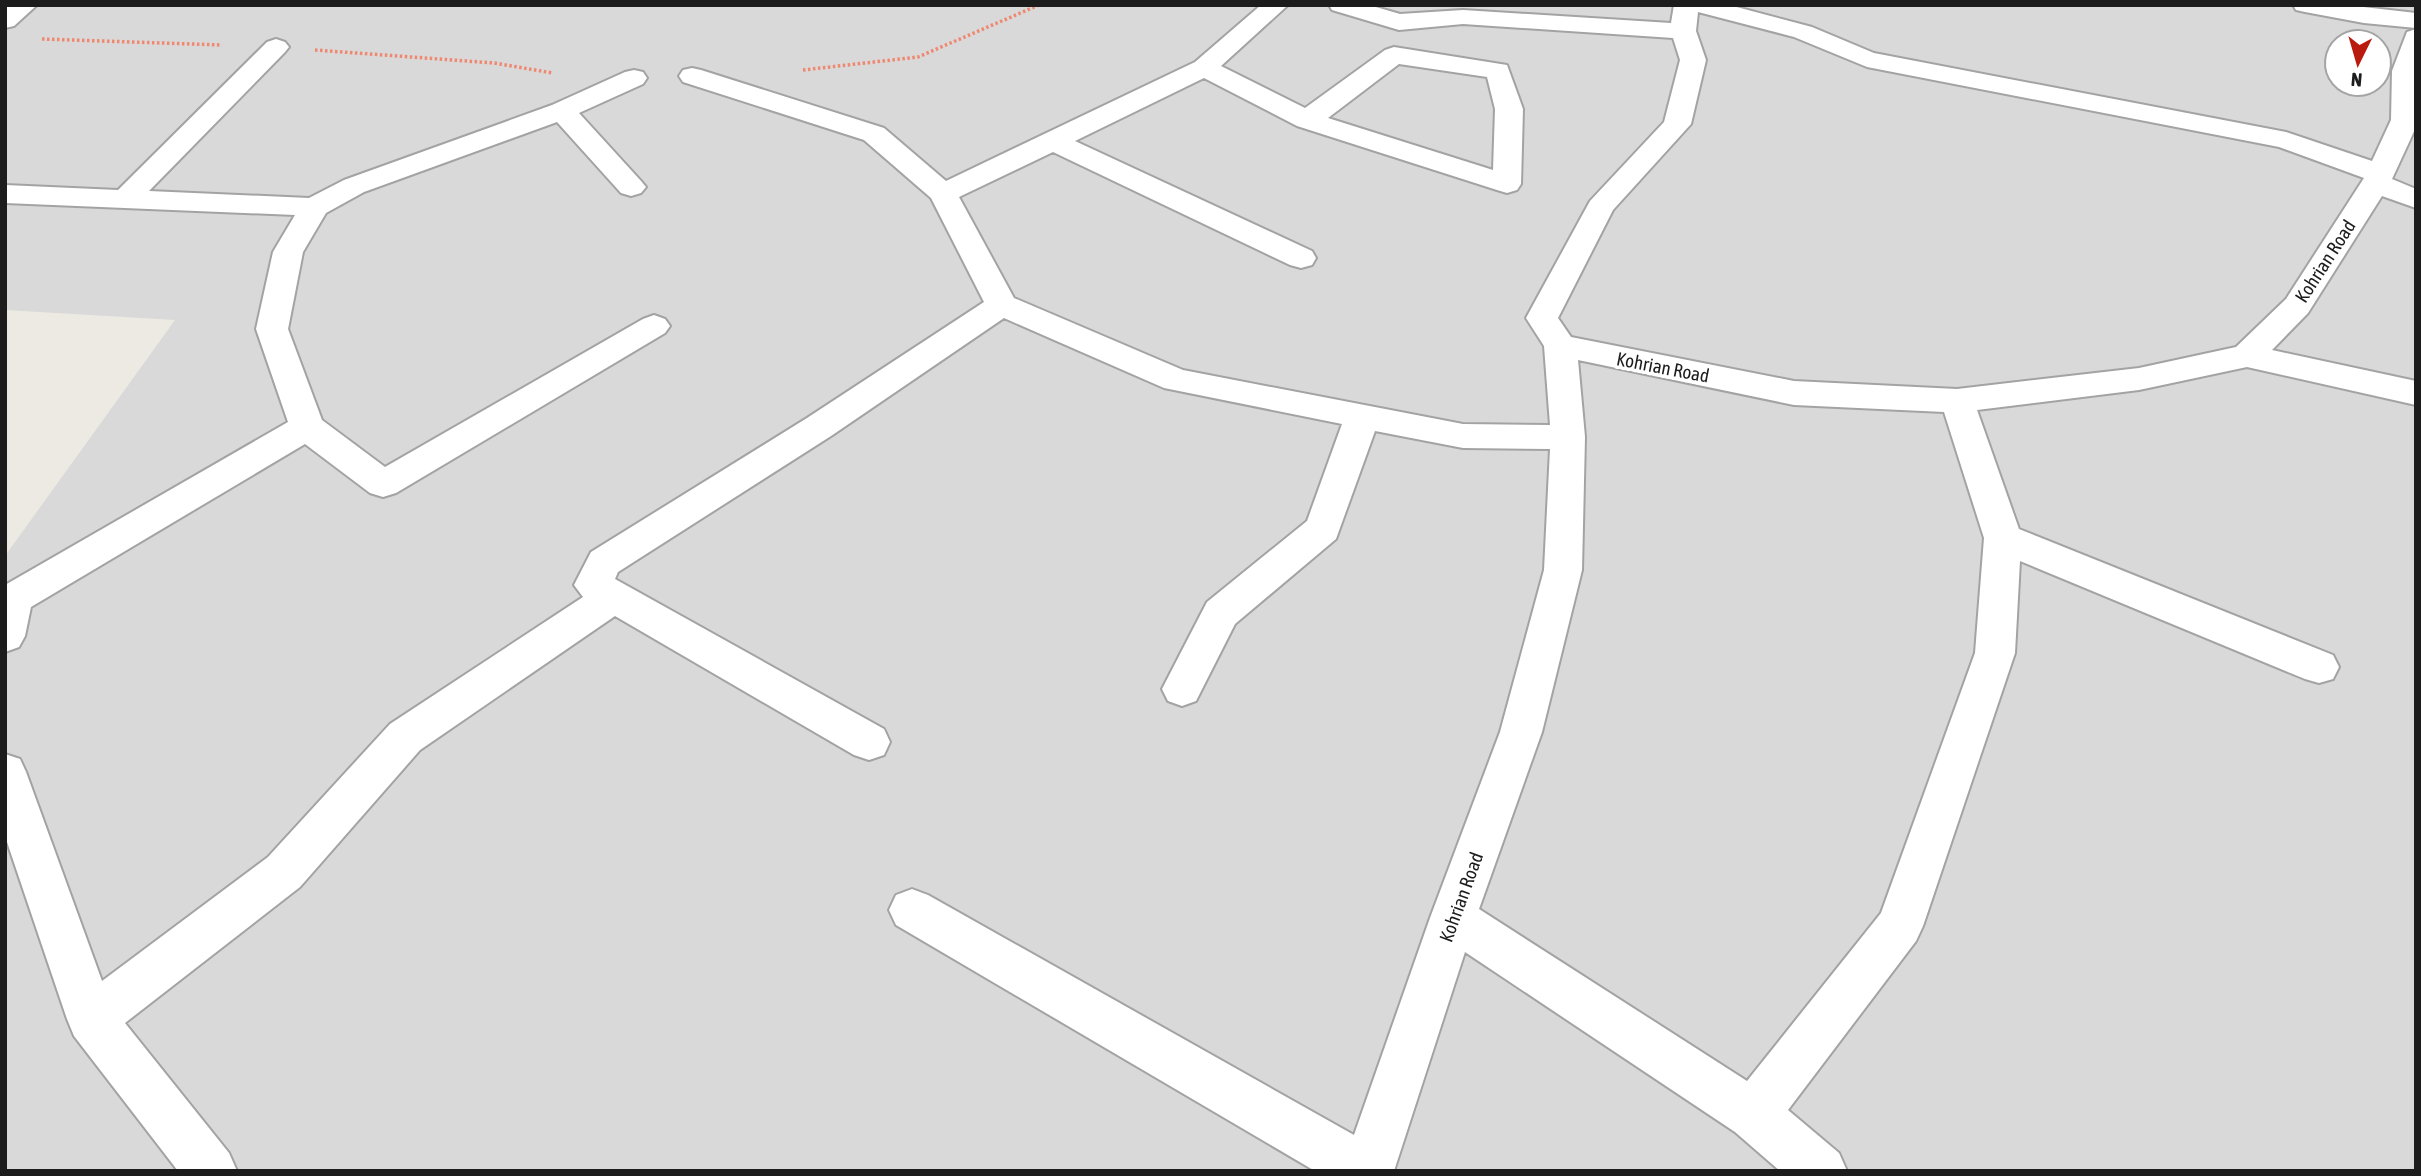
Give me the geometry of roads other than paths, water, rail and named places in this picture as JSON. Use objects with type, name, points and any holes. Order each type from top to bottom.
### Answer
[{"type":"street","points":[[5,21],[25,5]]},
{"type":"street","points":[[943,194],[1204,68],[1276,5]]},
{"type":"street","points":[[1341,5],[1399,22],[1463,17],[1685,18],[1693,60],[1677,124],[1600,207],[1548,305],[1542,318],[1560,346]]},
{"type":"street","points":[[1699,5],[1802,32],[1867,60],[2286,139],[2378,179],[2416,199]]},
{"type":"street","points":[[2305,5],[2364,16],[2416,21]]},
{"type":"street","points":[[125,199],[276,47]]},
{"type":"street","points":[[1204,68],[1307,120],[1507,184],[1509,109],[1498,71],[1394,55],[1307,120]]},
{"type":"street","name":"Kohrian Road","points":[[1367,1171],[1453,918],[1521,732],[1563,570],[1568,438],[1560,346],[1794,393],[1957,401],[2139,379],[2247,356],[2297,306],[2378,179],[2407,139],[2405,120],[2412,61]]},
{"type":"street","points":[[692,76],[874,134],[943,194],[1002,305],[1176,380],[1463,436],[1568,438]]},
{"type":"street","points":[[5,194],[314,207],[354,186],[562,111],[634,78]]},
{"type":"street","points":[[562,111],[631,187]]},
{"type":"street","points":[[1052,141],[1301,258]]},
{"type":"street","points":[[314,207],[288,252],[272,329],[307,427],[383,484],[654,326]]},
{"type":"street","points":[[869,742],[593,585],[604,562],[819,427],[1002,305]]},
{"type":"street","points":[[2247,356],[2416,393]]},
{"type":"street","points":[[1753,1114],[1900,926],[1995,653],[2003,538],[1957,401]]},
{"type":"street","points":[[1182,689],[1221,613],[1323,529],[1362,417]]},
{"type":"street","points":[[5,636],[13,598],[307,427]]},
{"type":"street","points":[[2003,538],[2319,667]]},
{"type":"street","points":[[91,1019],[284,872],[405,737],[613,597]]},
{"type":"street","points":[[5,772],[91,1019],[211,1171]]},
{"type":"street","points":[[912,910],[1367,1171]]},
{"type":"street","points":[[1453,918],[1753,1114],[1822,1171]]}]
